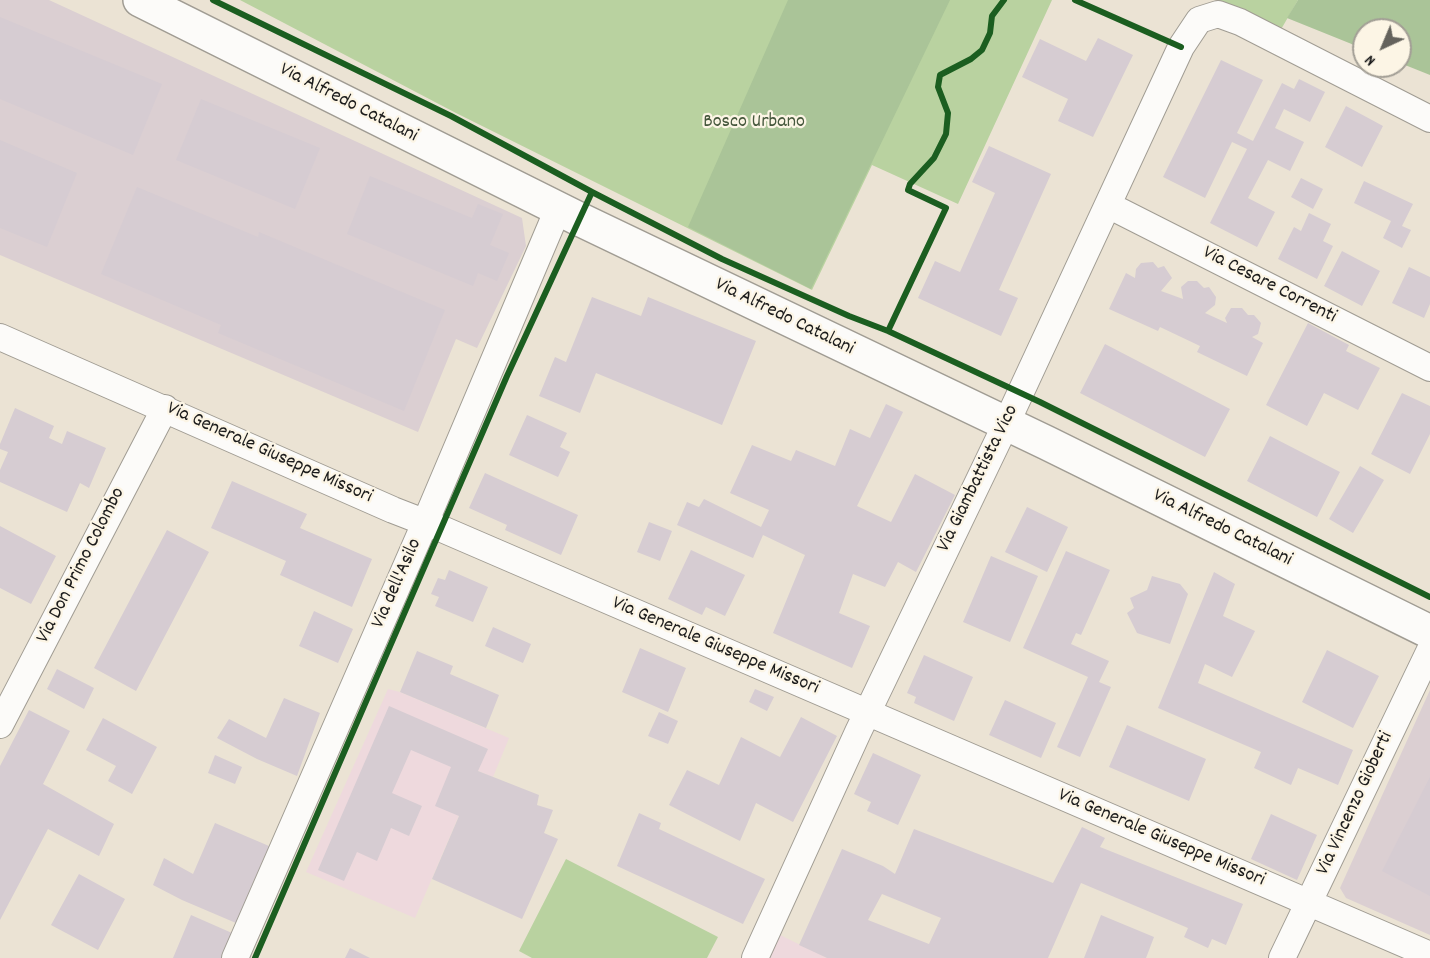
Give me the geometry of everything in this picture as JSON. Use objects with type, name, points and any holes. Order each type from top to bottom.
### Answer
[{"type":"street","name":"Via Alfredo Catalani","points":[[140,0],[558,209],[1006,424],[1430,632]]},
{"type":"street","name":"Via Giambattista Vico","points":[[755,958],[867,713],[1006,424],[1181,46],[1199,20],[1218,14],[1240,22],[1430,119]]},
{"type":"street","name":"Via Cesare Correnti","points":[[1108,205],[1430,368]]},
{"type":"street","name":"Via dell'Asilo","points":[[235,958],[425,523],[558,209]]},
{"type":"street","name":"Via Generale Giuseppe Missori","points":[[0,337],[425,523],[1430,955]]},
{"type":"street","name":"Via Don Primo Colombo","points":[[0,725],[165,408]]},
{"type":"street","name":"Via Vincenzo Gioberti","points":[[1282,958],[1430,650]]},
{"type":"shaded area","points":[[0,0],[49,0],[522,218],[526,246],[477,348],[456,339],[418,432],[0,255]]},
{"type":"shaded area","points":[[388,689],[509,738],[493,777],[478,771],[415,918],[306,872]]},
{"type":"shaded area","points":[[1430,690],[1430,935],[1346,898],[1340,888]]},
{"type":"shaded area","points":[[778,934],[827,958],[766,958]]},
{"type":"green space","name":"Bosco Urbano","points":[[240,0],[1052,0],[958,204],[872,165],[812,290],[456,113]]},
{"type":"green space","points":[[788,0],[950,0],[811,289],[688,227]]},
{"type":"green space","points":[[1217,0],[1298,0],[1272,45],[1211,14]]},
{"type":"green space","points":[[1298,0],[1430,0],[1430,75],[1412,68],[1412,18],[1352,18],[1352,44],[1287,18]]},
{"type":"green space","points":[[566,859],[718,937],[707,958],[532,958],[519,951]]},
{"type":"building","points":[[0,17],[162,84],[133,155],[0,99]]},
{"type":"building","points":[[1098,38],[1133,55],[1093,137],[1058,121],[1068,99],[1022,77],[1040,39],[1086,61]]},
{"type":"building","points":[[1221,60],[1263,80],[1237,133],[1253,141],[1282,83],[1294,89],[1299,79],[1325,92],[1310,122],[1284,109],[1275,128],[1304,142],[1290,171],[1268,160],[1248,198],[1275,212],[1257,247],[1210,223],[1247,149],[1232,142],[1205,198],[1163,177]]},
{"type":"building","points":[[201,99],[320,148],[295,209],[176,160]]},
{"type":"building","points":[[1346,106],[1383,126],[1362,167],[1325,147]]},
{"type":"building","points":[[0,140],[77,173],[47,247],[0,228]]},
{"type":"building","points":[[989,146],[1051,174],[999,290],[1018,298],[1001,336],[918,298],[935,261],[960,272],[995,193],[972,182]]},
{"type":"building","points":[[370,176],[472,218],[478,204],[503,214],[490,245],[509,253],[497,281],[478,273],[473,286],[347,234]]},
{"type":"building","points":[[1301,178],[1323,189],[1313,209],[1291,197]]},
{"type":"building","points":[[1364,181],[1413,204],[1402,226],[1411,230],[1402,248],[1383,238],[1391,221],[1354,203]]},
{"type":"building","points":[[137,187],[258,237],[259,232],[445,310],[404,411],[218,333],[221,325],[101,274]]},
{"type":"building","points":[[1309,213],[1331,224],[1323,241],[1333,246],[1317,279],[1278,259],[1294,227],[1301,231]]},
{"type":"building","points":[[1342,251],[1380,271],[1362,306],[1324,286]]},
{"type":"building","points":[[1153,262],[1158,268],[1164,266],[1172,278],[1161,291],[1183,299],[1181,287],[1188,281],[1197,281],[1204,288],[1209,287],[1216,297],[1215,305],[1205,313],[1227,323],[1225,318],[1231,308],[1242,308],[1248,315],[1254,315],[1261,323],[1258,334],[1252,337],[1263,343],[1247,376],[1197,352],[1200,346],[1160,327],[1158,331],[1109,309],[1126,273],[1135,278],[1136,269],[1141,263]]},
{"type":"building","points":[[1409,267],[1430,277],[1430,304],[1424,318],[1392,303]]},
{"type":"building","points":[[592,297],[641,316],[648,297],[756,341],[722,425],[596,373],[580,413],[539,396],[555,357],[566,362]]},
{"type":"building","points":[[1308,323],[1349,345],[1346,351],[1380,368],[1358,410],[1324,393],[1307,426],[1266,405]]},
{"type":"building","points":[[1105,344],[1230,409],[1205,457],[1080,393]]},
{"type":"building","points":[[1402,393],[1430,406],[1430,434],[1410,474],[1371,454]]},
{"type":"building","points":[[886,404],[903,412],[857,506],[891,522],[915,474],[955,495],[916,572],[898,562],[885,587],[853,574],[839,613],[870,626],[852,668],[773,633],[805,555],[763,535],[753,558],[677,525],[687,502],[699,507],[704,499],[761,527],[769,510],[730,493],[752,445],[791,461],[796,450],[835,466],[850,429],[870,438]]},
{"type":"building","points":[[15,408],[54,426],[49,438],[62,444],[67,431],[106,448],[89,488],[80,483],[67,512],[0,482],[0,470],[8,452],[0,449],[0,444]]},
{"type":"building","points":[[527,415],[567,433],[560,447],[570,452],[558,477],[509,455]]},
{"type":"building","points":[[1270,436],[1340,472],[1317,517],[1247,481]]},
{"type":"building","points":[[1360,466],[1384,480],[1353,533],[1329,519]]},
{"type":"building","points":[[485,473],[578,515],[561,555],[505,530],[507,525],[469,508]]},
{"type":"building","points":[[232,481],[307,514],[300,528],[372,559],[352,607],[280,575],[286,561],[211,528]]},
{"type":"building","points":[[1027,507],[1068,527],[1047,572],[1005,552]]},
{"type":"building","points":[[649,522],[672,531],[660,561],[637,552]]},
{"type":"building","points":[[0,526],[56,556],[31,604],[0,588]]},
{"type":"building","points":[[167,530],[209,552],[136,691],[94,668]]},
{"type":"building","points":[[691,550],[745,575],[725,616],[706,607],[702,615],[668,599]]},
{"type":"building","points":[[1066,551],[1110,570],[1081,635],[1076,633],[1071,644],[1109,661],[1099,682],[1111,687],[1080,757],[1057,747],[1088,677],[1023,648]]},
{"type":"building","points":[[991,556],[1038,576],[1010,642],[963,622]]},
{"type":"building","points":[[449,570],[488,587],[473,622],[435,606],[439,597],[431,594],[438,578],[445,580]]},
{"type":"building","points":[[1214,572],[1235,584],[1223,616],[1255,631],[1232,677],[1205,664],[1198,683],[1353,750],[1338,785],[1298,768],[1291,785],[1254,768],[1261,752],[1158,708]]},
{"type":"building","points":[[1152,576],[1180,584],[1188,594],[1170,644],[1137,633],[1127,613],[1134,608],[1130,598],[1147,590]]},
{"type":"building","points":[[314,611],[353,629],[338,663],[299,646]]},
{"type":"building","points":[[493,627],[531,644],[523,663],[485,646]]},
{"type":"building","points":[[640,648],[686,668],[668,712],[622,692]]},
{"type":"building","points":[[1327,650],[1379,676],[1353,728],[1302,702]]},
{"type":"building","points":[[417,651],[453,666],[450,674],[499,695],[486,728],[400,692]]},
{"type":"building","points":[[924,655],[973,677],[954,721],[914,703],[916,697],[907,693]]},
{"type":"building","points":[[57,669],[94,688],[84,709],[47,689]]},
{"type":"building","points":[[755,689],[774,697],[767,711],[749,702]]},
{"type":"building","points":[[284,698],[320,713],[297,776],[257,759],[217,738],[229,719],[266,738]]},
{"type":"building","points":[[1005,700],[1056,723],[1041,758],[989,735]]},
{"type":"building","points":[[389,706],[488,749],[478,771],[539,795],[537,805],[553,810],[544,833],[558,839],[522,919],[432,879],[459,816],[435,806],[451,767],[411,750],[392,793],[422,806],[409,836],[391,828],[377,861],[357,852],[344,881],[318,870]]},
{"type":"building","points":[[29,710],[70,731],[43,784],[114,824],[99,856],[48,829],[0,920],[0,766]]},
{"type":"building","points":[[659,712],[678,721],[668,744],[648,736]]},
{"type":"building","points":[[801,717],[837,736],[793,822],[756,803],[740,841],[669,805],[687,770],[719,785],[741,737],[780,757]]},
{"type":"building","points":[[103,718],[157,747],[132,794],[108,781],[116,766],[86,750]]},
{"type":"building","points":[[1127,725],[1206,759],[1189,801],[1109,767]]},
{"type":"building","points":[[873,753],[921,775],[898,825],[867,811],[871,802],[854,794]]},
{"type":"building","points":[[215,755],[242,767],[235,784],[208,773]]},
{"type":"building","points":[[1430,777],[1430,896],[1382,871]]},
{"type":"building","points":[[639,813],[661,823],[659,829],[765,879],[743,924],[617,866]]},
{"type":"building","points":[[1271,814],[1317,835],[1297,880],[1251,859]]},
{"type":"building","points":[[215,823],[269,846],[236,923],[153,885],[164,858],[193,874]]},
{"type":"building","points":[[1082,827],[1105,838],[1100,847],[1243,904],[1226,945],[1212,939],[1208,948],[1184,937],[1188,928],[1081,883],[1048,958],[827,958],[799,945],[842,849],[883,866],[895,874],[914,829],[1053,883]],"holes":[[[882,894],[941,918],[929,944],[868,920]]]},
{"type":"building","points":[[79,874],[125,899],[98,950],[51,925]]},
{"type":"building","points":[[191,915],[232,933],[221,958],[173,958]]},
{"type":"building","points":[[1101,915],[1154,937],[1146,958],[1084,958]]},
{"type":"building","points":[[350,948],[370,958],[345,958]]},
{"type":"cycle path","points":[[213,0],[451,116],[592,192],[507,376],[255,958]]},
{"type":"cycle path","points":[[888,331],[946,208],[908,190],[910,184],[934,158],[946,134],[948,113],[938,87],[940,75],[971,59],[982,50],[990,33],[992,16],[1004,0]]},
{"type":"cycle path","points":[[1075,0],[1181,47]]},
{"type":"cycle path","points":[[592,192],[722,259],[888,331],[1040,402],[1430,597]]}]
